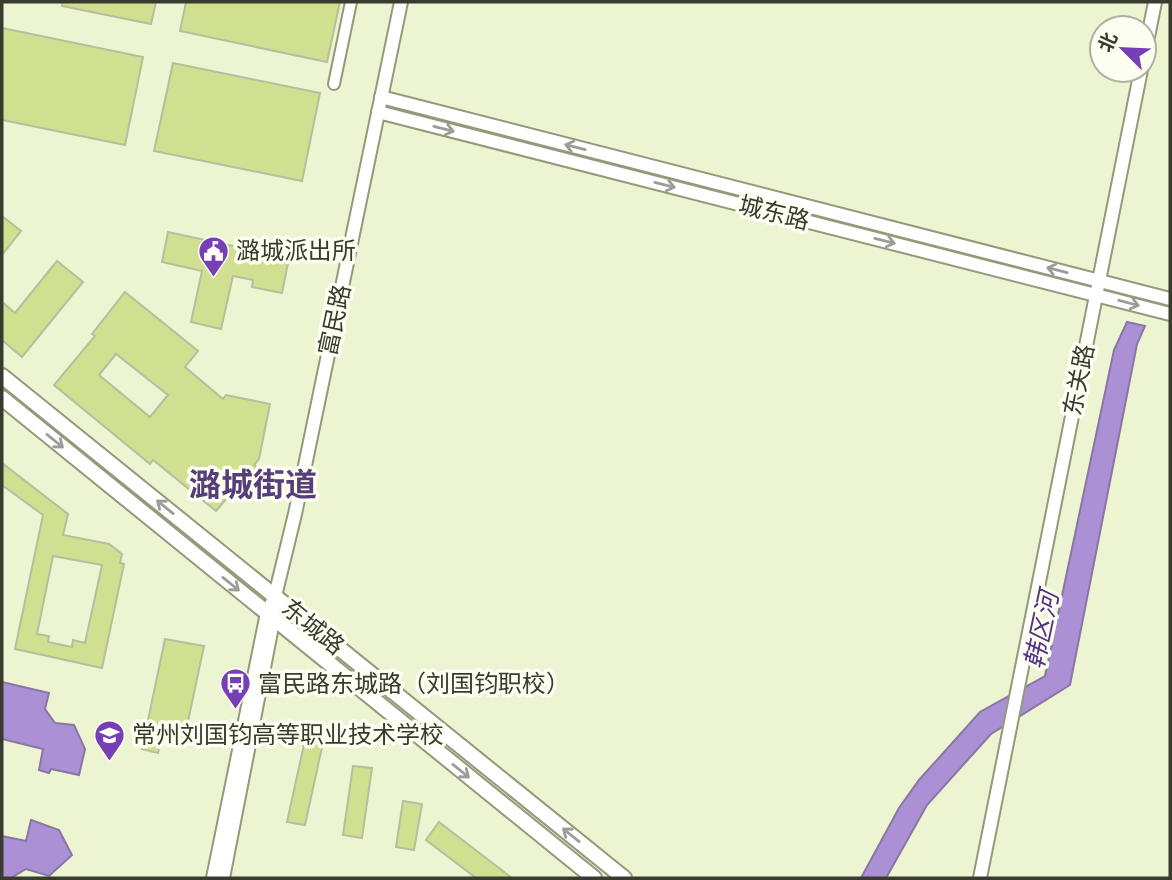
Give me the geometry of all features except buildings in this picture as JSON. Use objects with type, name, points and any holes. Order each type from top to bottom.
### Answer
[{"type":"main road","name":"东城路","points":[[2,376],[624,878]]},
{"type":"main road","name":"东城路","points":[[2,398],[594,878]]},
{"type":"street","points":[[334,84],[351,2]]},
{"type":"street","name":"富民路","points":[[223,878],[275,596],[295,514],[401,2]]},
{"type":"street","name":"东关路","points":[[980,878],[1138,84]]},
{"type":"street","name":"城东路","points":[[381,97],[1170,299]]},
{"type":"street","name":"城东路","points":[[378,112],[1170,314]]},
{"type":"street","name":"富民路","points":[[213,878],[271,617]]},
{"type":"shaded area","points":[[1127,322],[1145,326],[1137,344],[1070,685],[991,734],[927,805],[886,878],[861,878],[899,808],[919,780],[980,712],[1045,676],[1114,350]]},
{"type":"shaded area","points":[[2,682],[49,693],[45,709],[55,723],[74,725],[85,749],[79,775],[51,769],[49,773],[39,770],[43,749],[2,739]]},
{"type":"shaded area","points":[[31,820],[59,830],[72,855],[49,876],[26,869],[11,878],[2,878],[2,836],[26,841]]},
{"type":"place","name":"潞城派出所","points":[[213,278]]},
{"type":"place","name":"富民路东城路（刘国钧职校）","points":[[235,711]]},
{"type":"place","name":"常州刘国钧高等职业技术学校","points":[[109,762]]},
{"type":"district","name":"潞城街道","points":[[253,485]]},
{"type":"water label","name":"韩区河","points":[[1042,630]]}]
